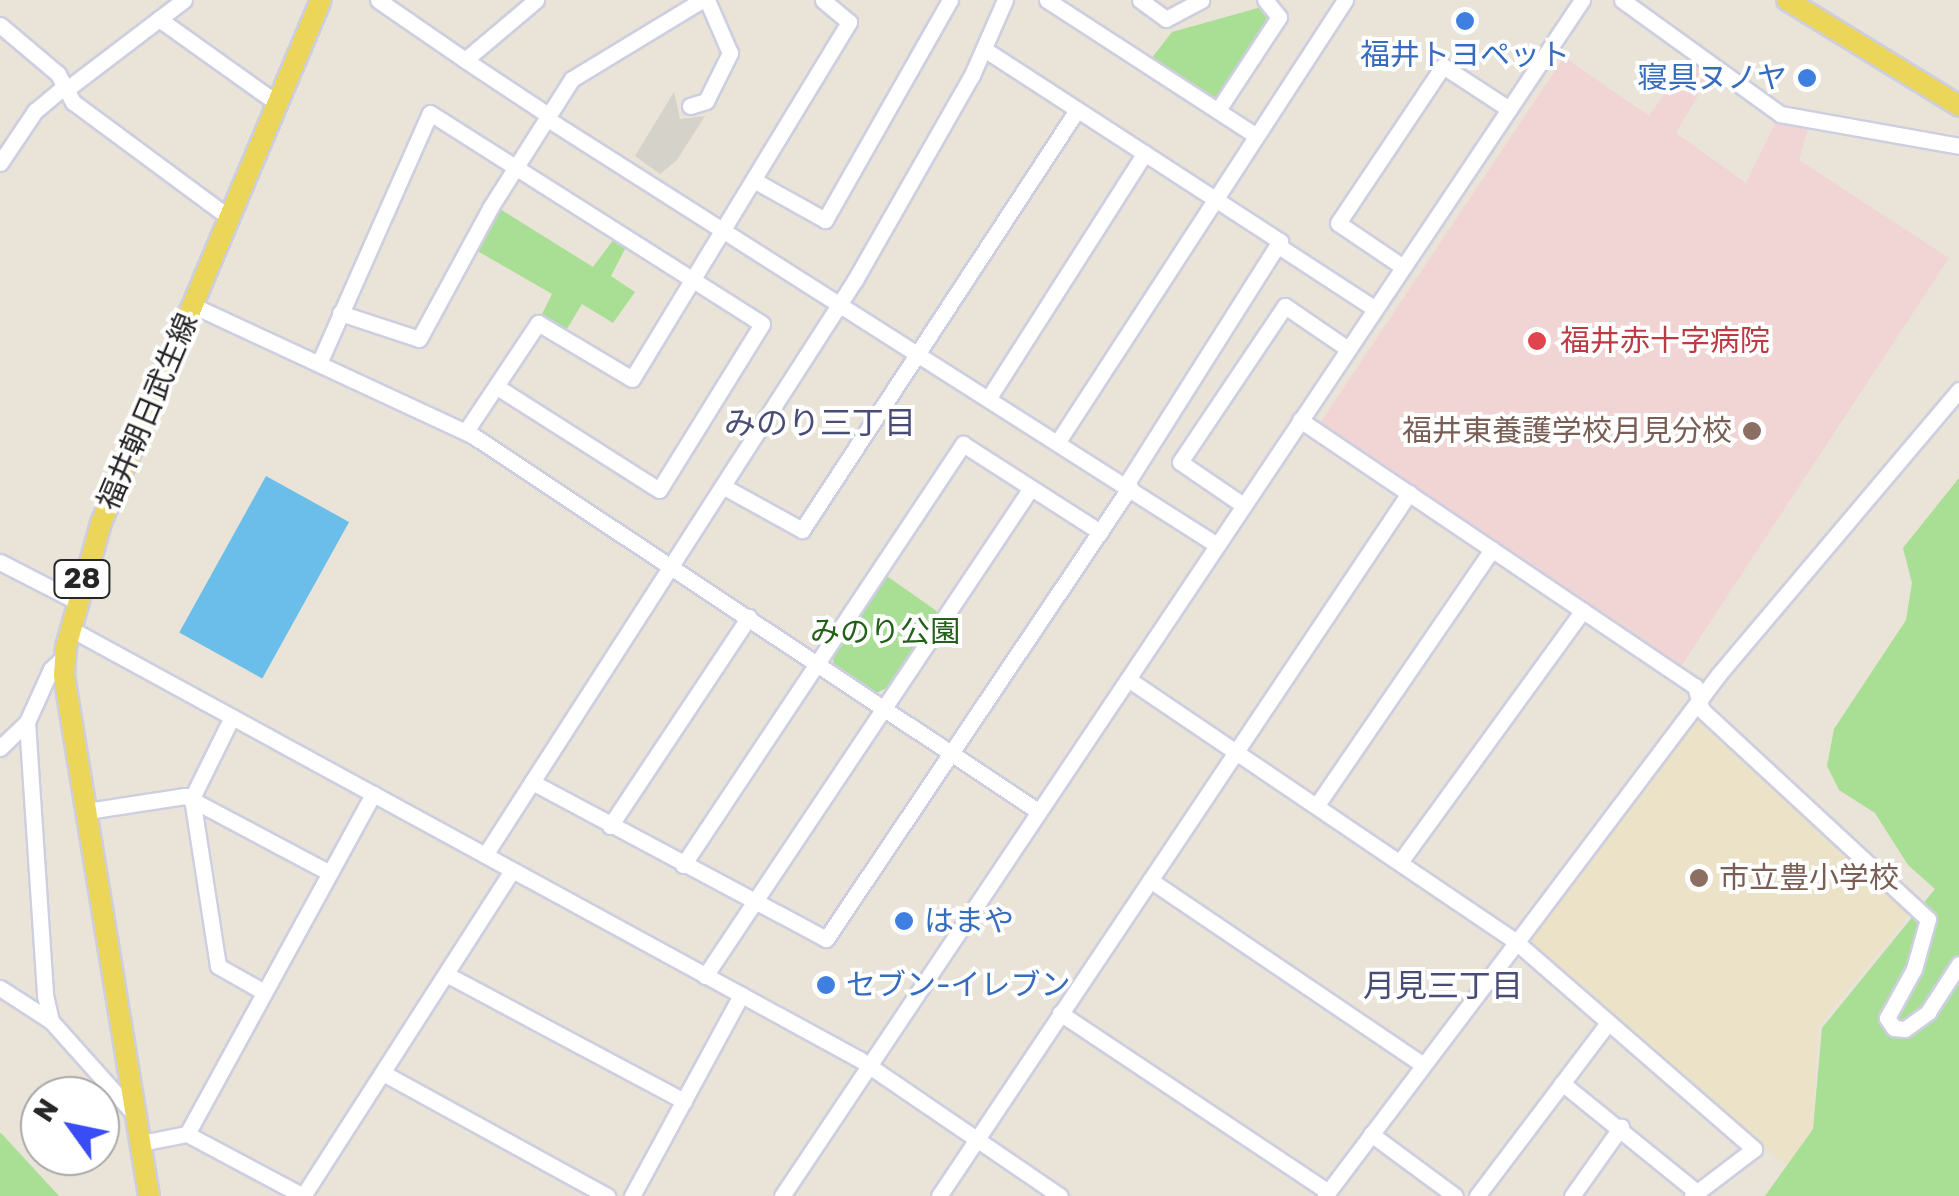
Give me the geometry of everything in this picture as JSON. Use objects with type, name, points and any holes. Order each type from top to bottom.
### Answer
[{"type":"main road","name":"福井朝日武生線","points":[[149,1196],[65,656],[69,628],[74,600],[321,0]]},
{"type":"main road","points":[[1787,0],[1959,106]]},
{"type":"street","points":[[466,60],[517,6],[536,0]]},
{"type":"street","points":[[340,313],[420,339],[547,116],[588,66],[705,0],[730,52],[706,101],[690,106]]},
{"type":"street","points":[[466,432],[538,323],[632,379],[758,182],[849,22],[823,0]]},
{"type":"street","points":[[758,182],[825,220],[950,0]]},
{"type":"street","points":[[485,856],[670,567],[726,488],[842,302],[984,50],[1005,0]]},
{"type":"street","points":[[1047,0],[1255,134]]},
{"type":"street","points":[[1140,0],[1166,19],[1201,0]]},
{"type":"street","points":[[1218,110],[1279,16],[1266,0]]},
{"type":"street","points":[[1059,440],[1212,197],[1344,0]]},
{"type":"street","points":[[782,1196],[1582,0]]},
{"type":"street","points":[[1622,0],[1780,114],[1959,146]]},
{"type":"street","points":[[0,164],[34,111],[181,1]]},
{"type":"street","points":[[389,3],[547,116],[1059,440],[1217,545]]},
{"type":"street","points":[[159,19],[278,104]]},
{"type":"street","points":[[0,25],[66,88],[73,102],[230,218]]},
{"type":"street","points":[[532,782],[752,903],[826,939],[1100,532],[1280,241],[984,50]]},
{"type":"street","points":[[1403,267],[1338,224],[1443,66],[1509,109]]},
{"type":"street","points":[[726,488],[802,530],[1077,110]]},
{"type":"street","points":[[320,361],[424,116],[437,114],[697,278],[762,324],[659,490],[496,386]]},
{"type":"street","points":[[990,396],[1145,153]]},
{"type":"street","points":[[1277,245],[1375,309]]},
{"type":"street","points":[[194,306],[320,361],[466,432],[1038,811]]},
{"type":"street","points":[[1244,505],[1180,462],[1285,306],[1348,349]]},
{"type":"street","points":[[1060,1013],[1327,1194],[1700,698],[1959,390]]},
{"type":"street","points":[[1300,420],[1696,686],[1702,710],[1928,918],[1914,969],[1887,1018],[1894,1028],[1905,1029],[1928,1012],[1959,964]]},
{"type":"street","points":[[683,865],[963,444],[1100,532]]},
{"type":"street","points":[[705,976],[1031,488]]},
{"type":"street","points":[[939,1196],[1409,493]]},
{"type":"street","points":[[1318,805],[1492,549]]},
{"type":"street","points":[[0,562],[74,600]]},
{"type":"street","points":[[1400,862],[1583,610]]},
{"type":"street","points":[[610,826],[748,616]]},
{"type":"street","points":[[69,628],[869,1066],[1060,1196]]},
{"type":"street","points":[[0,748],[27,722],[51,668],[65,656]]},
{"type":"street","points":[[1128,679],[1515,941],[1754,1149],[1695,1194],[1622,1126],[1562,1083]]},
{"type":"street","points":[[232,718],[192,798],[218,966],[264,992]]},
{"type":"street","points":[[27,722],[50,1022]]},
{"type":"street","points":[[187,1134],[373,794]]},
{"type":"street","points":[[87,811],[192,798],[330,873]]},
{"type":"street","points":[[141,1143],[187,1134],[303,1196],[512,870]]},
{"type":"street","points":[[1150,880],[1423,1065]]},
{"type":"street","points":[[446,974],[684,1101]]},
{"type":"street","points":[[0,988],[50,1022],[136,1116]]},
{"type":"street","points":[[632,1196],[741,995]]},
{"type":"street","points":[[1477,1196],[1607,1024]]},
{"type":"street","points":[[383,1073],[608,1196]]},
{"type":"street","points":[[1572,1196],[1622,1126]]},
{"type":"street","points":[[1372,1134],[1455,1196]]},
{"type":"shaded area","name":"福井赤十字病院","points":[[1564,57],[1649,116],[1689,60],[1710,75],[1676,133],[1746,183],[1777,119],[1808,129],[1799,160],[1949,258],[1680,668],[1320,423]]},
{"type":"shaded area","points":[[674,92],[680,119],[705,116],[677,160],[660,174],[635,156]]},
{"type":"shaded area","points":[[1702,717],[1913,910],[1818,1027],[1813,1129],[1786,1165],[1532,944],[1530,934],[1693,718]]},
{"type":"green space","points":[[1265,6],[1271,20],[1220,97],[1211,99],[1151,59],[1172,32]]},
{"type":"green space","points":[[497,207],[593,267],[617,235],[627,245],[611,276],[635,292],[613,323],[582,304],[565,332],[541,316],[552,294],[474,249]]},
{"type":"green space","points":[[1959,478],[1959,1196],[1765,1196],[1813,1129],[1822,1028],[1935,889],[1908,865],[1875,813],[1839,790],[1827,766],[1834,729],[1906,620],[1912,583],[1903,548]]},
{"type":"green space","name":"みのり公園","points":[[884,574],[938,612],[889,687],[876,693],[834,665],[832,653]]},
{"type":"green space","points":[[1,1133],[20,1154],[20,1176],[41,1176],[59,1196],[0,1196]]},
{"type":"water","points":[[266,476],[349,522],[262,679],[179,633]]},
{"type":"place","name":"福井トヨペット","points":[[1465,21]]},
{"type":"place","name":"寝具ヌノヤ","points":[[1807,78]]},
{"type":"place","name":"福井赤十字病院","points":[[1537,341]]},
{"type":"place","name":"福井東養護学校月見分校","points":[[1752,431]]},
{"type":"place","name":"市立豊小学校","points":[[1699,878]]},
{"type":"place","name":"はまや","points":[[904,921]]},
{"type":"place","name":"セブン-イレブン","points":[[826,985]]},
{"type":"district","name":"みのり三丁目","points":[[820,423]]},
{"type":"district","name":"月見三丁目","points":[[1443,986]]}]
